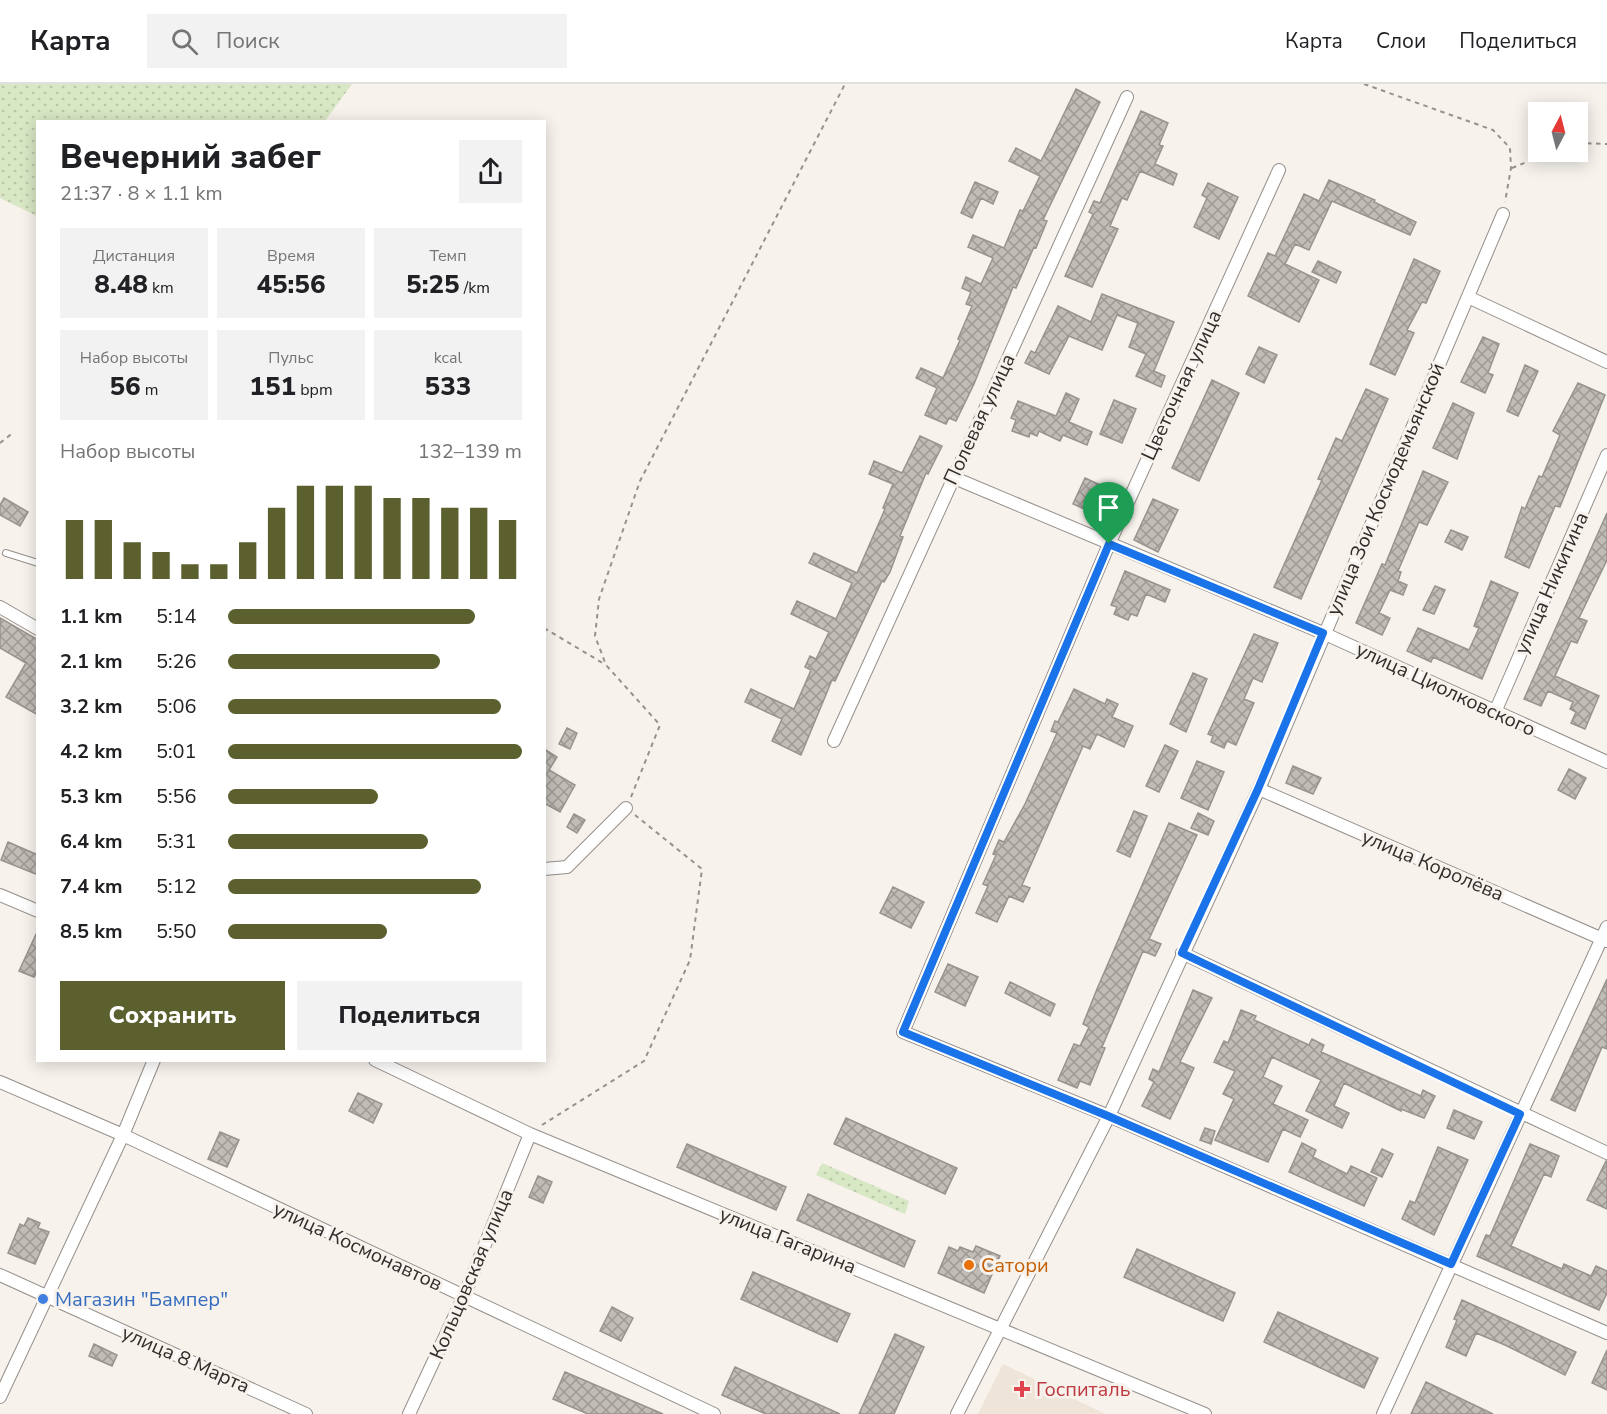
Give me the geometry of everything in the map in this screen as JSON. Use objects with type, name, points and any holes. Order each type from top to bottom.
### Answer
[{"type":"street","name":"Полевая улица","points":[[834,741],[952,477],[1127,97]]},
{"type":"street","name":"Цветочная улица","points":[[1108,1116],[903,1032],[1109,544],[1279,170]]},
{"type":"street","name":"улица Зои Космодемьянской","points":[[957,1414],[1108,1116],[1258,789],[1503,214]]},
{"type":"street","points":[[1468,297],[1607,362]]},
{"type":"street","name":"улица Никитина","points":[[1495,712],[1607,455]]},
{"type":"street","name":"улица Циолковского","points":[[952,477],[1323,633],[1607,762]]},
{"type":"street","points":[[0,607],[36,628]]},
{"type":"street","name":"улица Королёва","points":[[1258,789],[1605,936]]},
{"type":"street","points":[[546,869],[567,867],[626,808]]},
{"type":"street","points":[[0,895],[36,910]]},
{"type":"street","points":[[1383,1414],[1520,1114],[1605,936]]},
{"type":"street","points":[[1182,953],[1607,1153]]},
{"type":"street","points":[[0,1397],[123,1136],[153,1062]]},
{"type":"street","name":"улица Гагарина","points":[[379,1062],[530,1134],[1205,1414]]},
{"type":"street","name":"улица Космонавтов","points":[[0,1082],[123,1136],[714,1414]]},
{"type":"street","points":[[1108,1116],[1607,1333]]},
{"type":"street","name":"Кольцовская улица","points":[[409,1414],[464,1296],[530,1134]]},
{"type":"street","name":"улица 8 Марта","points":[[0,1275],[306,1414]]},
{"type":"lane","points":[[6,553],[36,562]]},
{"type":"path","points":[[606,665],[595,636],[599,599],[640,481],[845,84]]},
{"type":"path","points":[[1364,84],[1493,130],[1510,148],[1511,168],[1503,214]]},
{"type":"path","points":[[1588,143],[1607,144]]},
{"type":"path","points":[[1511,168],[1528,161]]},
{"type":"path","points":[[0,443],[14,432]]},
{"type":"path","points":[[530,1134],[644,1060],[690,960],[702,869],[626,808],[660,726],[606,665],[546,629]]},
{"type":"shaded area","name":"Госпиталь","points":[[1003,1364],[1105,1414],[978,1414]]},
{"type":"green space","points":[[0,84],[352,84],[326,120],[36,120],[36,216],[0,198]]},
{"type":"green space","points":[[822,1163],[909,1201],[905,1214],[816,1175]]},
{"type":"building","points":[[1076,89],[1100,102],[1043,220],[1047,221],[1036,248],[1034,247],[1016,288],[1013,287],[974,384],[956,421],[949,418],[946,424],[925,415],[937,388],[916,378],[921,368],[943,378],[972,306],[966,304],[971,292],[962,288],[966,277],[981,284],[993,258],[968,247],[973,235],[1004,248],[1020,210],[1023,211],[1040,176],[1009,161],[1016,148],[1041,161]]},
{"type":"building","points":[[1141,111],[1168,123],[1159,145],[1163,146],[1155,164],[1177,174],[1173,185],[1140,171],[1127,200],[1122,198],[1110,226],[1118,229],[1092,287],[1065,276],[1093,214],[1089,212],[1094,201],[1100,203]]},
{"type":"building","points":[[1329,180],[1375,200],[1374,202],[1416,222],[1410,235],[1332,201],[1309,250],[1295,244],[1285,264],[1319,280],[1299,322],[1248,296],[1268,253],[1275,256],[1304,194],[1319,201]]},
{"type":"building","points":[[975,182],[998,192],[993,204],[981,198],[972,218],[961,213]]},
{"type":"building","points":[[1208,183],[1238,197],[1219,239],[1194,227],[1207,198],[1202,195]]},
{"type":"building","points":[[1414,259],[1440,271],[1426,303],[1422,302],[1407,330],[1414,333],[1395,375],[1370,364]]},
{"type":"building","points":[[1318,261],[1341,272],[1336,283],[1312,272]]},
{"type":"building","points":[[1102,294],[1174,322],[1154,371],[1165,376],[1161,387],[1136,376],[1146,354],[1129,347],[1138,323],[1117,315],[1102,350],[1069,336],[1049,374],[1025,363],[1031,351],[1035,353],[1058,306],[1091,322]]},
{"type":"building","points":[[1483,337],[1499,344],[1488,373],[1493,375],[1485,393],[1461,382]]},
{"type":"building","points":[[1259,347],[1277,355],[1264,383],[1246,374]]},
{"type":"building","points":[[1525,365],[1538,371],[1518,416],[1507,411]]},
{"type":"building","points":[[1212,380],[1239,393],[1199,481],[1172,468]]},
{"type":"building","points":[[1578,383],[1605,395],[1560,507],[1555,506],[1529,568],[1505,557],[1522,507],[1525,509],[1539,476],[1542,477],[1560,435],[1553,431]]},
{"type":"building","points":[[1366,389],[1388,399],[1301,599],[1274,587],[1322,480],[1318,479],[1336,438],[1342,441]]},
{"type":"building","points":[[1066,393],[1079,399],[1069,422],[1092,432],[1087,445],[1063,435],[1060,441],[1039,431],[1037,436],[1030,433],[1029,437],[1012,431],[1016,420],[1011,418],[1018,401],[1056,416]]},
{"type":"building","points":[[1114,400],[1136,409],[1122,443],[1100,434]]},
{"type":"building","points":[[1453,403],[1474,413],[1457,459],[1433,448]]},
{"type":"building","points":[[920,436],[942,446],[928,474],[926,473],[900,536],[903,537],[890,572],[884,582],[882,581],[835,681],[832,680],[801,755],[772,741],[782,719],[745,702],[751,689],[794,709],[811,670],[805,667],[810,656],[816,659],[829,632],[791,614],[797,601],[836,619],[852,583],[809,563],[814,553],[857,573],[885,509],[883,508],[893,484],[869,474],[874,461],[902,473]]},
{"type":"building","points":[[1423,471],[1448,482],[1427,525],[1419,522],[1398,571],[1401,572],[1398,581],[1407,585],[1403,595],[1390,590],[1379,613],[1390,618],[1382,635],[1356,623],[1382,564],[1385,565]]},
{"type":"building","points":[[1085,478],[1105,487],[1093,513],[1073,504]]},
{"type":"building","points":[[4,498],[28,512],[20,526],[0,515],[0,505]]},
{"type":"building","points":[[1153,499],[1178,510],[1158,552],[1134,540]]},
{"type":"building","points":[[1607,513],[1607,560],[1579,618],[1587,621],[1577,643],[1571,641],[1555,676],[1599,696],[1585,729],[1571,723],[1576,712],[1570,709],[1573,702],[1548,691],[1541,706],[1524,699]]},
{"type":"building","points":[[1451,530],[1468,537],[1462,550],[1445,542]]},
{"type":"building","points":[[1125,571],[1170,590],[1165,602],[1146,594],[1137,616],[1131,614],[1128,620],[1114,614],[1117,607],[1111,605]]},
{"type":"building","points":[[1491,581],[1518,593],[1482,679],[1433,657],[1431,662],[1407,651],[1418,628],[1469,650],[1479,628],[1474,626]]},
{"type":"building","points":[[1435,586],[1445,590],[1434,614],[1423,610]]},
{"type":"building","points":[[0,618],[36,639],[36,714],[6,697],[26,663],[0,648]]},
{"type":"building","points":[[1254,634],[1278,643],[1262,682],[1253,678],[1244,699],[1254,703],[1236,745],[1227,741],[1224,748],[1211,742],[1213,736],[1208,734]]},
{"type":"building","points":[[1193,673],[1207,679],[1186,732],[1170,724]]},
{"type":"building","points":[[1074,689],[1105,704],[1107,699],[1118,704],[1112,717],[1133,726],[1124,747],[1097,734],[1090,749],[1083,746],[1022,885],[1030,888],[1023,902],[1009,896],[997,922],[976,913],[988,886],[983,884],[996,855],[993,854],[999,840],[1004,842],[1025,804],[1057,733],[1051,731],[1055,721],[1058,722]]},
{"type":"building","points":[[567,728],[577,733],[570,749],[559,744]]},
{"type":"building","points":[[1165,745],[1178,751],[1159,792],[1146,786]]},
{"type":"building","points":[[546,750],[557,757],[549,770],[575,785],[560,812],[546,804]]},
{"type":"building","points":[[1197,761],[1224,772],[1208,810],[1181,798]]},
{"type":"building","points":[[1293,766],[1321,778],[1313,794],[1286,783]]},
{"type":"building","points":[[1569,769],[1586,778],[1575,799],[1558,790]]},
{"type":"building","points":[[1134,811],[1147,816],[1130,857],[1117,851]]},
{"type":"building","points":[[1198,813],[1214,821],[1208,835],[1191,828]]},
{"type":"building","points":[[574,814],[585,820],[577,833],[567,827]]},
{"type":"building","points":[[1169,823],[1197,835],[1149,939],[1161,944],[1155,956],[1143,951],[1102,1047],[1105,1048],[1090,1085],[1080,1081],[1077,1088],[1058,1080],[1074,1044],[1080,1046],[1089,1027],[1083,1024]]},
{"type":"building","points":[[8,842],[36,854],[36,874],[1,860]]},
{"type":"building","points":[[893,887],[924,902],[911,928],[880,913]]},
{"type":"building","points":[[36,934],[36,974],[34,977],[19,971]]},
{"type":"building","points":[[948,964],[978,977],[965,1006],[935,992]]},
{"type":"building","points":[[1607,979],[1607,1049],[1602,1047],[1575,1111],[1551,1100]]},
{"type":"building","points":[[1010,982],[1055,1004],[1050,1016],[1005,993]]},
{"type":"building","points":[[1193,990],[1212,998],[1180,1062],[1194,1068],[1170,1119],[1142,1106],[1154,1082],[1149,1079],[1153,1069],[1159,1072]]},
{"type":"building","points":[[1241,1010],[1256,1016],[1254,1020],[1309,1045],[1312,1039],[1324,1045],[1321,1052],[1421,1096],[1423,1090],[1435,1096],[1424,1118],[1401,1109],[1401,1111],[1344,1083],[1334,1106],[1349,1113],[1342,1128],[1306,1111],[1321,1080],[1272,1057],[1263,1077],[1282,1086],[1273,1104],[1308,1120],[1300,1137],[1283,1129],[1268,1162],[1215,1140],[1234,1099],[1223,1094],[1235,1071],[1214,1062],[1224,1041],[1228,1043]]},
{"type":"building","points":[[358,1093],[382,1104],[373,1123],[349,1111]]},
{"type":"building","points":[[1454,1110],[1482,1122],[1474,1139],[1447,1128]]},
{"type":"building","points":[[846,1118],[957,1168],[945,1194],[834,1144]]},
{"type":"building","points":[[1205,1128],[1215,1131],[1211,1144],[1200,1140]]},
{"type":"building","points":[[220,1132],[239,1140],[227,1167],[208,1159]]},
{"type":"building","points":[[1302,1143],[1316,1150],[1313,1157],[1347,1174],[1351,1166],[1377,1178],[1364,1206],[1289,1172]]},
{"type":"building","points":[[687,1144],[786,1187],[776,1210],[677,1167]]},
{"type":"building","points":[[1530,1144],[1559,1156],[1551,1177],[1544,1174],[1511,1246],[1562,1269],[1564,1264],[1591,1276],[1596,1266],[1607,1271],[1607,1293],[1599,1310],[1477,1256],[1486,1235],[1490,1236]]},
{"type":"building","points":[[1438,1147],[1468,1160],[1434,1235],[1402,1219],[1410,1201],[1415,1203]]},
{"type":"building","points":[[1382,1149],[1393,1154],[1382,1177],[1371,1172]]},
{"type":"building","points":[[1607,1161],[1607,1209],[1587,1200]]},
{"type":"building","points":[[538,1176],[552,1182],[543,1203],[529,1197]]},
{"type":"building","points":[[808,1194],[915,1241],[904,1267],[797,1220]]},
{"type":"building","points":[[28,1218],[40,1223],[38,1228],[49,1232],[35,1264],[8,1253],[20,1224],[24,1226]]},
{"type":"building","name":"Сатори","points":[[976,1246],[1000,1256],[984,1293],[938,1273],[949,1247],[958,1251],[960,1247],[973,1252]]},
{"type":"building","points":[[1137,1249],[1235,1293],[1223,1321],[1124,1277]]},
{"type":"building","points":[[753,1272],[850,1314],[837,1342],[741,1299]]},
{"type":"building","points":[[1462,1300],[1576,1352],[1565,1375],[1476,1333],[1466,1356],[1446,1347]]},
{"type":"building","points":[[612,1307],[633,1318],[621,1341],[600,1331]]},
{"type":"building","points":[[1278,1312],[1378,1358],[1364,1388],[1264,1342]]},
{"type":"building","points":[[895,1334],[924,1347],[894,1414],[859,1414]]},
{"type":"building","points":[[94,1344],[117,1355],[112,1366],[89,1356]]},
{"type":"building","points":[[1607,1350],[1607,1390],[1592,1383]]},
{"type":"building","points":[[735,1367],[840,1414],[766,1414],[722,1395]]},
{"type":"building","points":[[565,1372],[663,1414],[588,1414],[553,1399]]},
{"type":"building","points":[[1426,1382],[1493,1414],[1411,1414]]},
{"type":"place","name":"Сатори","points":[[969,1265]]},
{"type":"place","name":"Магазин \"Бампер\"","points":[[43,1299]]},
{"type":"place","name":"Госпиталь","points":[[1022,1389]]},
{"type":"route","points":[[1109,544],[1323,633],[1258,789],[1182,953],[1520,1114],[1451,1264],[1108,1116],[903,1032],[1109,544]]}]
